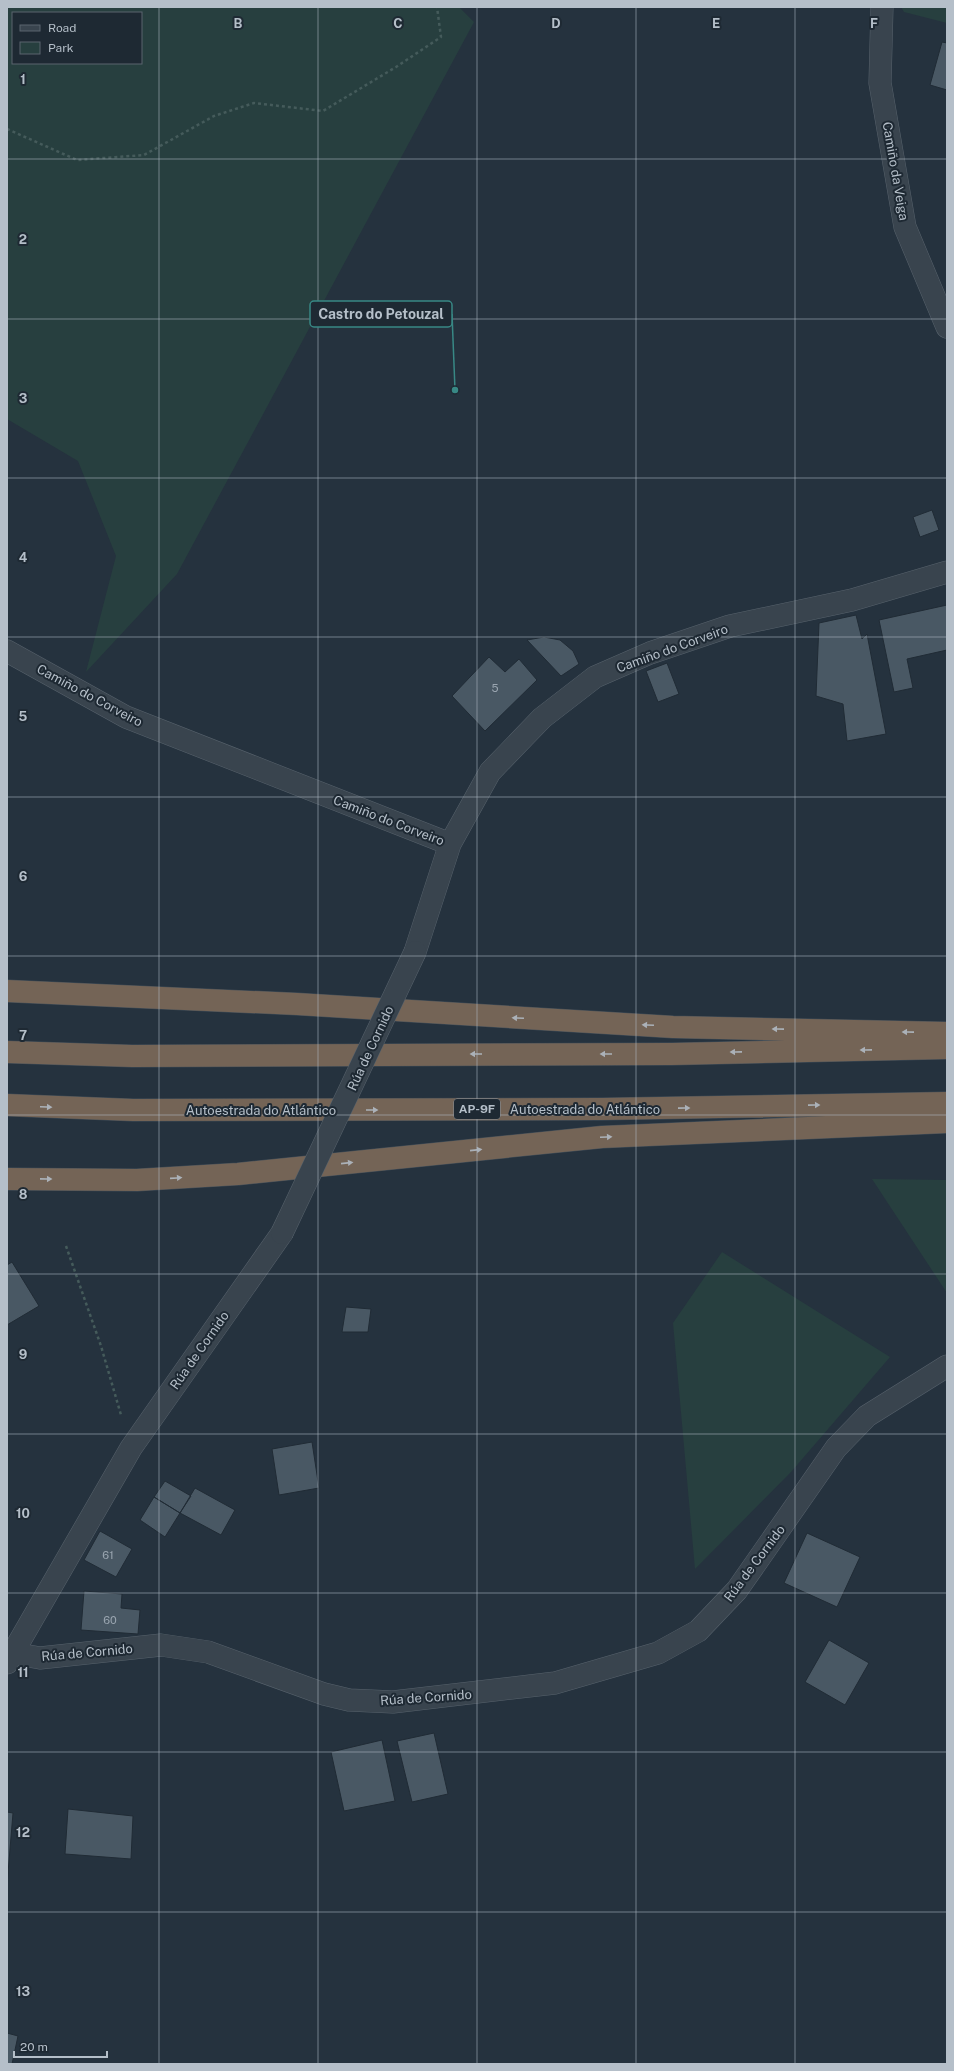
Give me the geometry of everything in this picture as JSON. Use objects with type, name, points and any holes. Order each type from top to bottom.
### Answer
[{"type":"highway","points":[[7,991],[304,1005],[674,1027],[947,1033]]},
{"type":"highway","points":[[7,1052],[148,1056],[664,1054],[947,1048]]},
{"type":"highway","name":"Autoestrada do Atlántico","points":[[7,1105],[133,1110],[562,1109],[947,1103]]},
{"type":"highway","points":[[7,1179],[144,1180],[238,1174],[602,1137],[947,1122]]},
{"type":"street","name":"Camiño da Veiga","points":[[882,7],[880,83],[906,227],[947,327]]},
{"type":"street","name":"Camiño do Corveiro","points":[[7,650],[126,717],[450,844],[490,772],[542,718],[594,677],[650,653],[730,626],[852,600],[947,572]]},
{"type":"street","name":"Rúa de Cornido","points":[[450,844],[416,952],[282,1233],[131,1448],[10,1658],[40,1658],[161,1645],[208,1652],[324,1694],[349,1700],[393,1702],[555,1683],[658,1653],[698,1631],[737,1590],[836,1448],[867,1416],[947,1366]]},
{"type":"path","points":[[7,129],[77,160],[144,155],[214,116],[254,103],[323,111],[396,67],[441,37],[437,7]]},
{"type":"path","points":[[66,1246],[101,1346],[131,1448]]},
{"type":"green space","points":[[7,7],[459,7],[474,22],[177,574],[86,672],[116,556],[78,461],[7,419]]},
{"type":"green space","points":[[901,7],[947,7],[947,23],[904,12]]},
{"type":"green space","points":[[872,1179],[947,1180],[947,1293]]},
{"type":"green space","points":[[722,1252],[890,1357],[791,1472],[695,1569],[673,1323]]},
{"type":"building","points":[[942,42],[947,43],[947,90],[930,85]]},
{"type":"building","points":[[932,510],[939,530],[920,537],[913,517]]},
{"type":"building","points":[[947,605],[947,650],[907,659],[913,688],[894,692],[879,620]]},
{"type":"building","points":[[856,615],[862,639],[867,634],[886,734],[847,741],[843,704],[816,696],[819,623]]},
{"type":"building","points":[[544,637],[560,640],[573,651],[579,664],[561,676],[527,640]]},
{"type":"building","points":[[489,657],[505,672],[519,659],[537,680],[485,731],[452,696]]},
{"type":"building","points":[[667,663],[679,694],[658,702],[646,671]]},
{"type":"building","points":[[12,1262],[39,1306],[7,1325],[7,1265]]},
{"type":"building","points":[[346,1307],[371,1309],[368,1332],[342,1332]]},
{"type":"building","points":[[312,1442],[319,1488],[279,1495],[272,1449]]},
{"type":"building","points":[[165,1481],[191,1496],[180,1513],[154,1497]]},
{"type":"building","points":[[195,1488],[235,1510],[221,1535],[180,1513]]},
{"type":"building","points":[[154,1497],[180,1513],[165,1537],[140,1520]]},
{"type":"building","points":[[100,1531],[132,1549],[116,1577],[84,1560]]},
{"type":"building","points":[[807,1533],[860,1557],[837,1607],[784,1583]]},
{"type":"building","points":[[84,1591],[122,1594],[121,1608],[140,1610],[138,1634],[81,1630]]},
{"type":"building","points":[[829,1640],[869,1663],[845,1705],[805,1682]]},
{"type":"building","points":[[434,1733],[448,1794],[412,1802],[397,1741]]},
{"type":"building","points":[[382,1740],[395,1801],[344,1811],[331,1752]]},
{"type":"building","points":[[68,1809],[133,1816],[131,1859],[65,1854]]},
{"type":"building","points":[[7,1812],[13,1813],[7,1885]]},
{"type":"building","points":[[7,2033],[18,2036],[12,2064],[7,2064]]},
{"type":"place","name":"Castro do Petouzal","points":[[455,390]]}]
